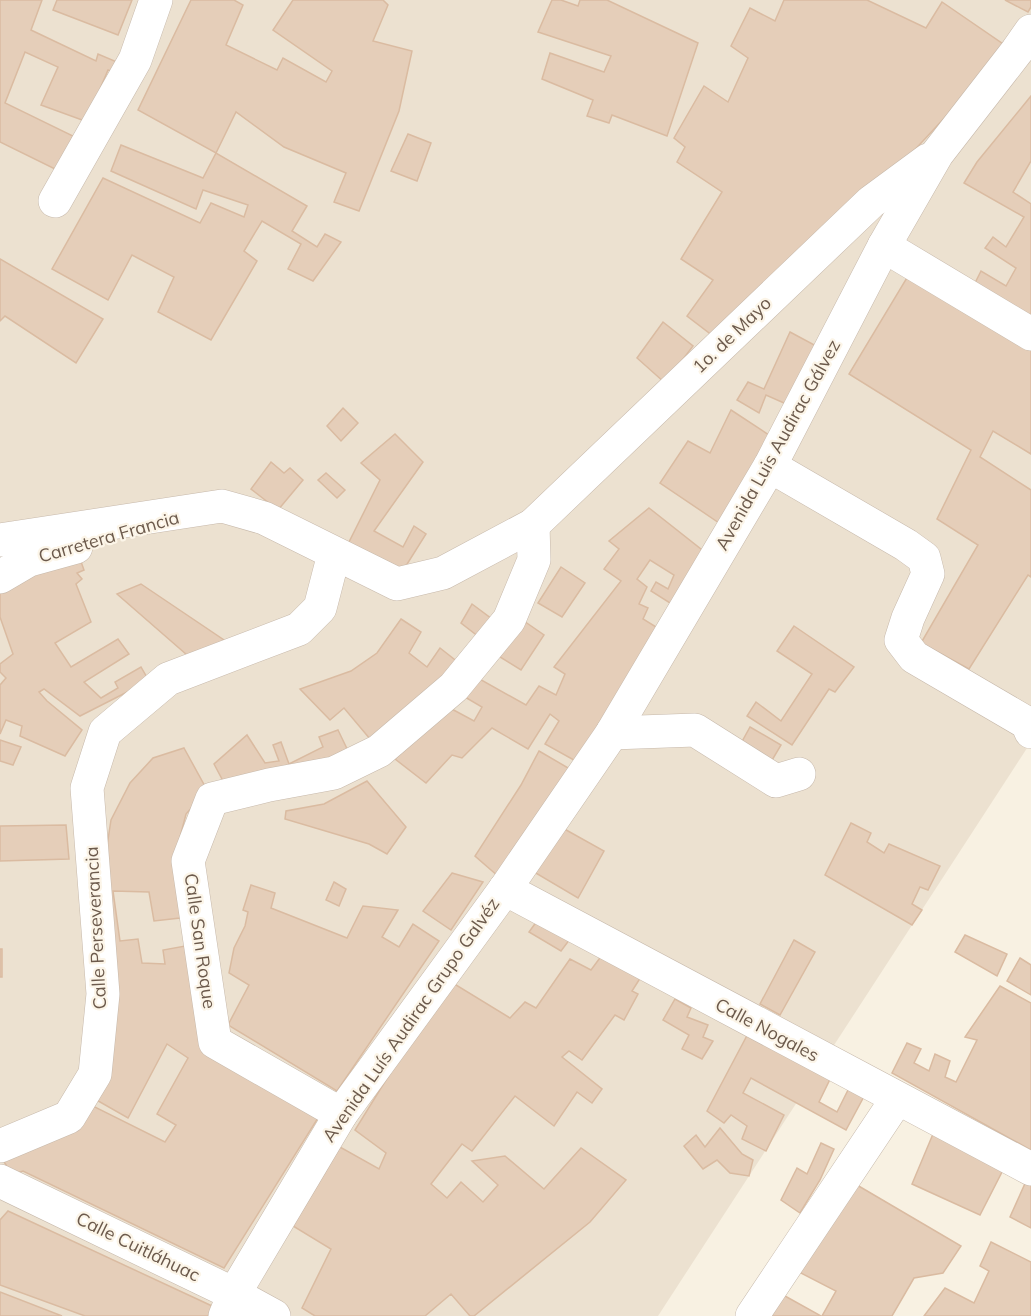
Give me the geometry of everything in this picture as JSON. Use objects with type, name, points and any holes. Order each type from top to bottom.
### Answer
[{"type":"street","points":[[55,201],[135,60],[156,0]]},
{"type":"street","points":[[937,154],[1031,31]]},
{"type":"street","name":"Avenida Luis Audirac Gálvez","points":[[612,733],[770,466],[884,246],[937,154]]},
{"type":"street","name":"1o. de Mayo","points":[[222,506],[264,518],[397,584],[443,573],[533,525],[871,202],[937,154]]},
{"type":"street","points":[[884,246],[1031,334]]},
{"type":"street","points":[[770,466],[906,545],[924,558],[928,574],[908,618],[901,640],[914,657],[1027,723],[1031,732]]},
{"type":"street","points":[[0,540],[222,506]]},
{"type":"street","name":"Carretera Francia","points":[[0,577],[29,560],[222,506]]},
{"type":"street","name":"Calle San Roque","points":[[341,1114],[215,1042],[188,861],[212,799],[269,785],[334,773],[379,750],[454,687],[509,620],[534,560],[533,525]]},
{"type":"street","name":"Calle Perseverancia","points":[[0,1146],[69,1117],[95,1074],[103,994],[87,788],[105,732],[168,679],[299,629],[320,608],[334,554]]},
{"type":"street","points":[[612,733],[695,730],[776,781],[799,774]]},
{"type":"street","name":"Avenida Luís Audirac Grupo Galvéz","points":[[229,1305],[341,1114],[505,889],[612,733]]},
{"type":"street","name":"Calle Nogales","points":[[505,889],[1031,1169]]},
{"type":"street","points":[[752,1316],[897,1099]]},
{"type":"street","name":"Calle Cuitláhuac","points":[[0,1181],[229,1305],[274,1316]]},
{"type":"shaded area","points":[[0,0],[1031,0],[1031,742],[658,1316],[0,1316]]},
{"type":"building","points":[[0,0],[42,0],[31,30],[96,61],[98,54],[117,62],[124,76],[108,70],[95,101],[93,124],[41,105],[58,67],[25,52],[5,103],[73,136],[57,170],[0,142]]},
{"type":"building","points":[[57,0],[132,0],[118,35],[53,10]]},
{"type":"building","points":[[191,0],[234,0],[243,5],[226,45],[277,70],[283,58],[326,82],[332,71],[273,30],[293,0],[383,0],[388,5],[373,41],[412,51],[399,111],[359,211],[334,202],[346,173],[284,147],[236,112],[216,153],[138,110]]},
{"type":"building","points":[[552,0],[561,0],[578,6],[580,0],[607,0],[698,43],[667,136],[612,115],[609,123],[587,116],[593,100],[542,79],[550,53],[604,72],[611,56],[538,32]]},
{"type":"building","points":[[784,0],[867,0],[926,28],[942,2],[1006,46],[949,113],[868,200],[717,339],[687,316],[713,280],[681,259],[722,192],[677,162],[685,147],[674,138],[704,86],[728,102],[748,58],[731,46],[750,8],[775,21]]},
{"type":"building","points":[[1005,0],[1031,0],[1031,7],[1028,12]]},
{"type":"building","points":[[1031,96],[1031,161],[1013,192],[1031,204],[1031,328],[971,291],[981,271],[1006,286],[1016,268],[985,248],[993,237],[1006,247],[1024,217],[964,183],[977,162]]},
{"type":"building","points":[[408,134],[431,143],[417,181],[391,171]]},
{"type":"building","points":[[121,145],[203,178],[216,153],[307,206],[292,231],[317,247],[325,234],[341,242],[313,281],[288,269],[301,244],[262,221],[244,251],[257,261],[211,340],[158,312],[174,277],[132,255],[108,300],[52,269],[103,178],[200,223],[211,203],[244,217],[248,205],[203,190],[196,209],[111,171]]},
{"type":"building","points":[[0,259],[103,319],[76,363],[5,316],[0,321]]},
{"type":"building","points":[[914,266],[1031,343],[1031,454],[993,431],[980,457],[1031,490],[1031,577],[1028,575],[969,669],[921,643],[978,545],[937,519],[971,450],[849,374]]},
{"type":"building","points":[[663,322],[693,346],[665,383],[637,358]]},
{"type":"building","points":[[790,332],[820,348],[793,407],[766,395],[759,413],[737,400],[748,382],[764,389]]},
{"type":"building","points":[[343,408],[358,423],[341,441],[327,426]]},
{"type":"building","points":[[731,410],[769,435],[725,527],[660,483],[688,441],[710,453]]},
{"type":"building","points":[[395,434],[423,462],[374,531],[403,547],[414,526],[426,534],[399,577],[346,548],[380,480],[361,463]]},
{"type":"building","points":[[271,462],[284,473],[290,468],[303,480],[278,510],[251,489]]},
{"type":"building","points":[[326,473],[345,490],[337,498],[318,480]]},
{"type":"building","points":[[649,508],[711,557],[681,610],[651,591],[656,582],[668,589],[674,575],[650,560],[637,579],[647,587],[639,604],[648,608],[643,619],[669,635],[581,764],[545,744],[559,721],[550,714],[528,749],[492,728],[462,758],[452,755],[426,783],[395,759],[448,707],[474,721],[482,707],[458,693],[469,673],[526,705],[539,686],[556,695],[565,674],[554,667],[621,581],[604,569],[619,549],[609,541]]},
{"type":"building","points":[[79,556],[84,570],[77,573],[82,579],[76,584],[91,622],[55,643],[71,667],[118,639],[129,654],[84,682],[101,698],[118,688],[115,682],[141,667],[149,681],[80,716],[44,689],[39,692],[82,730],[65,756],[20,736],[22,726],[6,720],[0,734],[0,685],[6,678],[0,672],[0,664],[13,654],[0,617],[0,587]]},
{"type":"building","points":[[561,567],[585,583],[562,617],[538,603]]},
{"type":"building","points":[[141,584],[227,642],[187,655],[117,594]]},
{"type":"building","points":[[472,604],[492,619],[479,637],[461,623]]},
{"type":"building","points":[[401,619],[421,632],[409,653],[427,667],[440,648],[459,663],[370,739],[344,708],[330,720],[300,689],[351,671],[377,653]]},
{"type":"building","points":[[521,619],[544,635],[521,670],[500,657]]},
{"type":"building","points":[[794,626],[854,667],[835,692],[829,689],[792,745],[747,716],[756,702],[781,721],[812,674],[777,651]]},
{"type":"building","points":[[750,727],[781,745],[768,767],[739,747]]},
{"type":"building","points":[[338,730],[351,757],[230,794],[214,764],[247,735],[265,763],[279,761],[273,745],[281,742],[289,764],[323,747],[319,737]]},
{"type":"building","points":[[0,740],[21,747],[13,765],[0,761]]},
{"type":"building","points":[[184,748],[207,790],[186,814],[179,841],[180,918],[154,921],[149,892],[113,891],[120,941],[138,939],[142,963],[165,964],[163,950],[185,946],[201,1036],[323,1110],[224,1268],[23,1171],[12,1175],[3,1160],[89,1104],[165,1142],[176,1125],[157,1114],[188,1058],[167,1044],[128,1118],[93,1098],[100,892],[111,820],[130,783],[153,758]]},
{"type":"building","points":[[539,751],[575,772],[499,877],[475,856],[521,785]]},
{"type":"building","points":[[367,781],[406,827],[387,854],[369,844],[285,819],[286,811],[324,804]]},
{"type":"building","points":[[851,823],[871,833],[867,842],[884,853],[889,844],[940,866],[928,890],[920,887],[912,904],[922,910],[912,925],[825,875]]},
{"type":"building","points":[[66,825],[69,859],[0,861],[0,826]]},
{"type":"building","points":[[559,826],[604,851],[578,898],[534,872]]},
{"type":"building","points":[[452,873],[483,882],[451,930],[423,911]]},
{"type":"building","points":[[334,882],[346,889],[339,906],[326,900]]},
{"type":"building","points":[[251,885],[275,893],[271,908],[347,938],[363,906],[398,910],[382,937],[399,947],[413,924],[439,941],[337,1091],[228,1025],[249,985],[229,973],[234,948],[245,926],[248,912],[243,910]]},
{"type":"building","points":[[542,914],[573,935],[561,951],[529,932]]},
{"type":"building","points":[[965,935],[1007,954],[997,976],[955,952]]},
{"type":"building","points":[[794,940],[815,952],[780,1015],[760,1004]]},
{"type":"building","points":[[608,947],[646,969],[632,991],[638,994],[624,1020],[615,1015],[582,1060],[569,1051],[562,1057],[602,1089],[592,1103],[577,1092],[554,1126],[515,1096],[472,1151],[462,1144],[431,1184],[447,1198],[461,1182],[483,1202],[498,1185],[472,1161],[505,1156],[544,1189],[581,1148],[626,1180],[590,1222],[474,1316],[470,1316],[451,1294],[425,1316],[315,1316],[302,1308],[331,1249],[293,1226],[340,1147],[379,1169],[386,1153],[355,1130],[448,980],[510,1018],[525,1002],[536,1008],[570,959],[591,970]]},
{"type":"building","points":[[0,949],[2,949],[2,977],[0,977]]},
{"type":"building","points":[[1020,958],[1031,965],[1031,995],[1007,981]]},
{"type":"building","points":[[1000,986],[1031,1003],[1031,1150],[892,1073],[907,1043],[921,1049],[914,1063],[929,1071],[935,1054],[950,1061],[945,1077],[956,1082],[977,1040],[965,1037]]},
{"type":"building","points":[[675,999],[691,1008],[687,1017],[708,1025],[703,1037],[713,1041],[702,1059],[682,1049],[689,1035],[663,1020]]},
{"type":"building","points":[[751,1028],[834,1071],[819,1102],[837,1112],[853,1080],[868,1089],[846,1130],[751,1078],[743,1093],[784,1115],[766,1151],[742,1139],[747,1126],[731,1115],[724,1123],[707,1111]]},
{"type":"building","points":[[720,1128],[742,1154],[753,1160],[749,1176],[730,1173],[717,1160],[703,1169],[684,1146],[696,1135],[705,1147]]},
{"type":"building","points":[[933,1134],[1003,1170],[980,1215],[912,1184]]},
{"type":"building","points":[[821,1143],[834,1149],[820,1180],[800,1213],[781,1200],[797,1168],[807,1174]]},
{"type":"building","points":[[845,1178],[961,1246],[943,1273],[914,1278],[892,1316],[822,1316],[836,1291],[795,1270]]},
{"type":"building","points":[[1027,1179],[1031,1181],[1031,1228],[1010,1217]]},
{"type":"building","points":[[8,1211],[212,1306],[208,1316],[85,1316],[0,1285],[0,1220]]},
{"type":"building","points":[[991,1242],[1031,1262],[1031,1316],[924,1316],[945,1288],[974,1303],[989,1271],[980,1266]]},
{"type":"building","points":[[776,1291],[821,1316],[763,1316]]},
{"type":"building","points":[[0,1292],[62,1316],[0,1316]]}]
